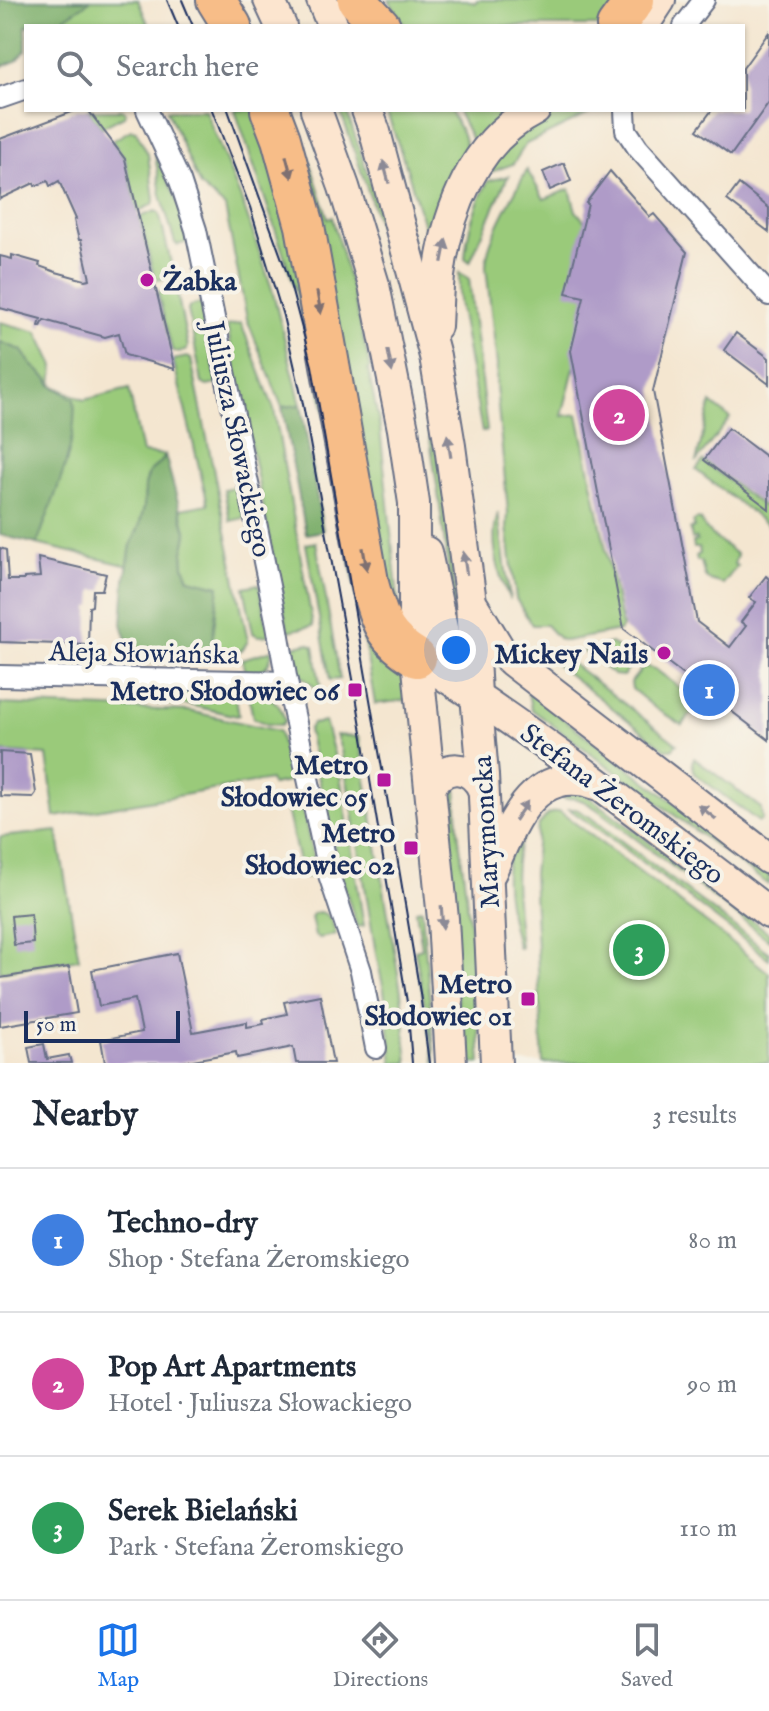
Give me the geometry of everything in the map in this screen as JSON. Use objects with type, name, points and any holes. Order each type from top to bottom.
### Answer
[{"type":"highway","points":[[216,0],[231,24]]},
{"type":"highway","points":[[357,0],[379,24]]},
{"type":"highway","points":[[617,24],[635,0]]},
{"type":"highway","points":[[271,112],[305,226],[370,587],[380,622],[387,634],[417,658]]},
{"type":"main road","points":[[269,0],[280,24]]},
{"type":"main road","points":[[322,0],[332,24]]},
{"type":"main road","points":[[644,24],[660,0]]},
{"type":"main road","points":[[317,112],[374,285],[414,503],[446,647],[454,666],[476,695]]},
{"type":"main road","points":[[368,112],[435,356],[471,602]]},
{"type":"main road","points":[[435,356],[439,276],[449,226],[459,200],[469,175],[496,138],[530,112]]},
{"type":"main road","points":[[414,503],[417,658],[476,695]]},
{"type":"main road","name":"Marymoncka","points":[[471,602],[496,1063]]},
{"type":"main road","name":"Stefana Żeromskiego","points":[[471,602],[505,656],[769,859]]},
{"type":"main road","name":"Marymoncka","points":[[417,658],[443,919],[451,1063]]},
{"type":"main road","name":"Stefana Żeromskiego","points":[[476,695],[769,913]]},
{"type":"main road","points":[[430,788],[439,775],[453,769],[472,774],[483,789]]},
{"type":"main road","points":[[487,880],[508,831],[533,795],[548,785],[568,779],[598,784]]},
{"type":"street","points":[[686,24],[704,0]]},
{"type":"street","points":[[0,98],[24,90]]},
{"type":"street","name":"Juliusza Słowackiego","points":[[148,112],[180,181],[196,230],[287,682]]},
{"type":"street","points":[[624,113],[626,130],[638,148],[769,295]]},
{"type":"street","name":"Aleja Słowiańska","points":[[0,676],[287,682]]},
{"type":"street","points":[[287,682],[329,875],[361,971],[376,1048]]},
{"type":"green space","points":[[0,0],[90,0],[55,24],[24,24],[24,52],[16,61],[0,67]]},
{"type":"green space","points":[[90,0],[138,0],[148,24],[55,24]]},
{"type":"green space","points":[[389,0],[467,0],[475,3],[477,0],[624,0],[602,24],[404,24]]},
{"type":"green space","points":[[89,112],[126,113],[124,116],[101,128]]},
{"type":"green space","points":[[168,112],[206,112],[242,201],[272,289],[301,405],[282,407],[247,319],[225,207],[200,186]]},
{"type":"green space","points":[[236,112],[258,112],[408,700],[375,704],[323,404],[295,288]]},
{"type":"green space","points":[[282,112],[294,112],[328,218],[332,217],[370,367],[368,370],[380,428],[401,628],[393,616]]},
{"type":"green space","points":[[341,112],[347,112],[378,206],[417,352],[445,501],[456,617],[421,388],[398,293]]},
{"type":"green space","points":[[387,112],[450,112],[466,146],[440,200],[432,238],[428,239]]},
{"type":"green space","points":[[458,112],[590,112],[526,144],[513,164],[486,174],[476,141],[471,138]]},
{"type":"green space","points":[[131,130],[136,131],[148,154],[154,200],[153,204],[137,212],[125,159],[112,141]]},
{"type":"green space","points":[[155,153],[180,208],[189,242],[175,243],[161,195]]},
{"type":"green space","points":[[527,170],[544,199],[570,189],[576,211],[605,245],[562,416],[578,414],[622,627],[619,631],[565,641],[546,625],[532,625],[516,599],[507,528],[497,365],[486,267],[495,231]]},
{"type":"green space","points":[[508,176],[470,262],[465,258],[466,248],[479,200],[488,181]]},
{"type":"green space","points":[[155,211],[159,213],[174,276],[158,280],[154,277],[140,217]]},
{"type":"green space","points":[[459,272],[469,279],[487,431],[482,432],[459,302]]},
{"type":"green space","points":[[176,287],[188,347],[185,351],[175,352],[158,294],[161,290]]},
{"type":"green space","points":[[202,303],[217,384],[207,386],[202,383],[188,310],[190,306]]},
{"type":"green space","points":[[0,322],[38,332],[54,366],[52,385],[84,400],[129,389],[142,453],[165,455],[149,472],[144,507],[131,545],[129,566],[37,544],[65,464],[49,380],[21,350],[0,342]]},
{"type":"green space","points":[[241,323],[274,409],[313,626],[288,631],[227,326]]},
{"type":"green space","points":[[0,342],[21,350],[51,385],[74,399],[68,454],[37,544],[0,535]]},
{"type":"green space","points":[[191,359],[248,641],[242,650],[210,659],[219,586],[189,579],[184,566],[187,535],[181,509],[208,504],[173,360]]},
{"type":"green space","points":[[711,403],[730,418],[696,462]]},
{"type":"green space","points":[[301,405],[323,531],[306,534],[282,407]]},
{"type":"green space","points":[[165,455],[187,535],[183,552],[189,579],[219,586],[210,659],[190,663],[126,662],[129,646],[122,624],[131,545],[144,507],[149,472]]},
{"type":"green space","points":[[703,461],[769,511],[769,526],[696,470]]},
{"type":"green space","points":[[239,486],[244,518],[230,521],[224,489]]},
{"type":"green space","points":[[498,513],[510,600],[496,557],[494,534]]},
{"type":"green space","points":[[697,519],[737,555],[734,564],[737,566],[723,584],[707,578],[701,561],[697,561],[699,548],[694,548],[693,542],[697,541],[696,538],[692,539],[690,529],[694,528],[693,522]]},
{"type":"green space","points":[[316,542],[340,679],[330,680],[306,544]]},
{"type":"green space","points":[[259,584],[269,635],[258,636],[253,633],[244,587]]},
{"type":"green space","points":[[309,643],[314,646],[322,697],[296,671],[292,647]]},
{"type":"green space","points":[[611,643],[634,661],[623,676],[614,675],[583,651]]},
{"type":"green space","points":[[272,650],[270,661],[264,668],[245,673],[242,659]]},
{"type":"green space","points":[[548,658],[566,659],[677,744],[672,749],[665,749]]},
{"type":"green space","points":[[644,666],[655,669],[700,703],[682,725],[632,689],[631,682]]},
{"type":"green space","points":[[152,690],[235,692],[239,715],[189,705],[152,704]]},
{"type":"green space","points":[[528,692],[769,874],[769,885],[531,709]]},
{"type":"green space","points":[[248,693],[262,695],[277,703],[285,721],[281,725],[267,724],[253,718]]},
{"type":"green space","points":[[0,704],[189,711],[279,731],[289,779],[272,785],[270,780],[55,817],[47,755],[0,752]]},
{"type":"green space","points":[[325,722],[340,775],[364,926],[357,927],[339,869],[308,730],[312,724]]},
{"type":"green space","points":[[336,735],[359,737],[401,992],[408,1063],[393,1063],[384,990],[352,807]]},
{"type":"green space","points":[[694,758],[761,808],[762,820],[759,822],[695,774]]},
{"type":"green space","points":[[453,779],[475,965],[481,1063],[461,1063],[444,783]]},
{"type":"green space","points":[[556,792],[584,794],[595,801],[769,933],[769,940],[598,810],[579,799],[565,799]]},
{"type":"green space","points":[[299,794],[315,865],[311,875],[306,878],[302,876],[285,800],[288,796]]},
{"type":"green space","points":[[569,809],[576,809],[590,817],[769,953],[769,959],[609,837]]},
{"type":"green space","points":[[559,811],[769,973],[769,1063],[543,1063],[533,874],[538,826],[548,814]]},
{"type":"green space","points":[[536,813],[517,857],[518,948],[508,903],[507,867],[509,858]]},
{"type":"green space","points":[[57,831],[79,959],[0,972],[0,837]]},
{"type":"green space","points":[[422,909],[435,1063],[415,950],[422,948],[416,910]]},
{"type":"green space","points":[[320,912],[330,918],[336,935],[315,936],[311,917]]},
{"type":"building","points":[[769,32],[769,102],[731,155],[697,130],[710,112],[745,112],[745,65]]},
{"type":"building","points":[[72,112],[90,112],[125,159],[175,369],[125,355],[119,333],[105,337],[44,320],[41,327],[41,319],[0,308],[0,256],[12,259],[12,255],[40,263],[39,266],[56,272],[90,279],[76,219],[59,181],[50,186],[48,181],[35,186],[34,183],[0,199],[0,139]]},
{"type":"building","points":[[564,163],[571,181],[550,190],[543,172]]},
{"type":"building","points":[[610,171],[650,217],[654,214],[687,252],[653,391],[697,622],[730,647],[746,626],[741,622],[756,602],[749,598],[766,576],[769,579],[769,740],[624,629],[571,351],[584,297],[566,293],[586,203]]},
{"type":"building","points":[[739,184],[769,208],[769,232],[727,200]]},
{"type":"building","points":[[736,333],[769,358],[769,384],[724,350]]},
{"type":"building","points":[[728,428],[769,459],[769,509],[704,460]]},
{"type":"building","points":[[0,548],[6,550],[8,580],[40,577],[38,558],[106,574],[102,590],[93,590],[92,606],[89,607],[88,645],[0,642]]},
{"type":"building","points":[[0,752],[30,754],[36,793],[33,797],[0,796]]},
{"type":"building","points":[[31,914],[33,943],[14,945],[11,916]]},
{"type":"building","points":[[177,953],[193,1032],[247,1022],[247,1027],[264,1024],[263,1019],[287,1014],[284,1002],[320,995],[333,1063],[296,1063],[293,1047],[237,1058],[236,1052],[177,1063],[105,1063],[101,1040],[142,1032],[135,999],[99,1006],[92,970]]},
{"type":"building","points":[[69,967],[77,1013],[0,1026],[0,978]]},
{"type":"building","points":[[44,1044],[47,1059],[69,1055],[71,1063],[31,1063],[28,1047]]},
{"type":"tram line","points":[[167,0],[177,24]]},
{"type":"tram line","points":[[182,0],[192,24]]},
{"type":"tram line","points":[[213,112],[250,207],[283,316],[302,399],[407,1002],[412,1063]]},
{"type":"tram line","points":[[229,112],[287,273],[312,366],[420,993],[429,1063]]},
{"type":"place","name":"Żabka","points":[[147,280]]},
{"type":"place","name":"Pop Art Apartments","points":[[619,415]]},
{"type":"place","name":"Mickey Nails","points":[[664,653]]},
{"type":"place","name":"Metro Słodowiec 06","points":[[355,690]]},
{"type":"place","name":"Techno-dry","points":[[709,690]]},
{"type":"place","name":"Metro Słodowiec 05","points":[[384,780]]},
{"type":"place","name":"Metro Słodowiec 02","points":[[411,848]]},
{"type":"place","name":"Serek Bielański","points":[[639,950]]},
{"type":"place","name":"Metro Słodowiec 01","points":[[528,999]]}]
